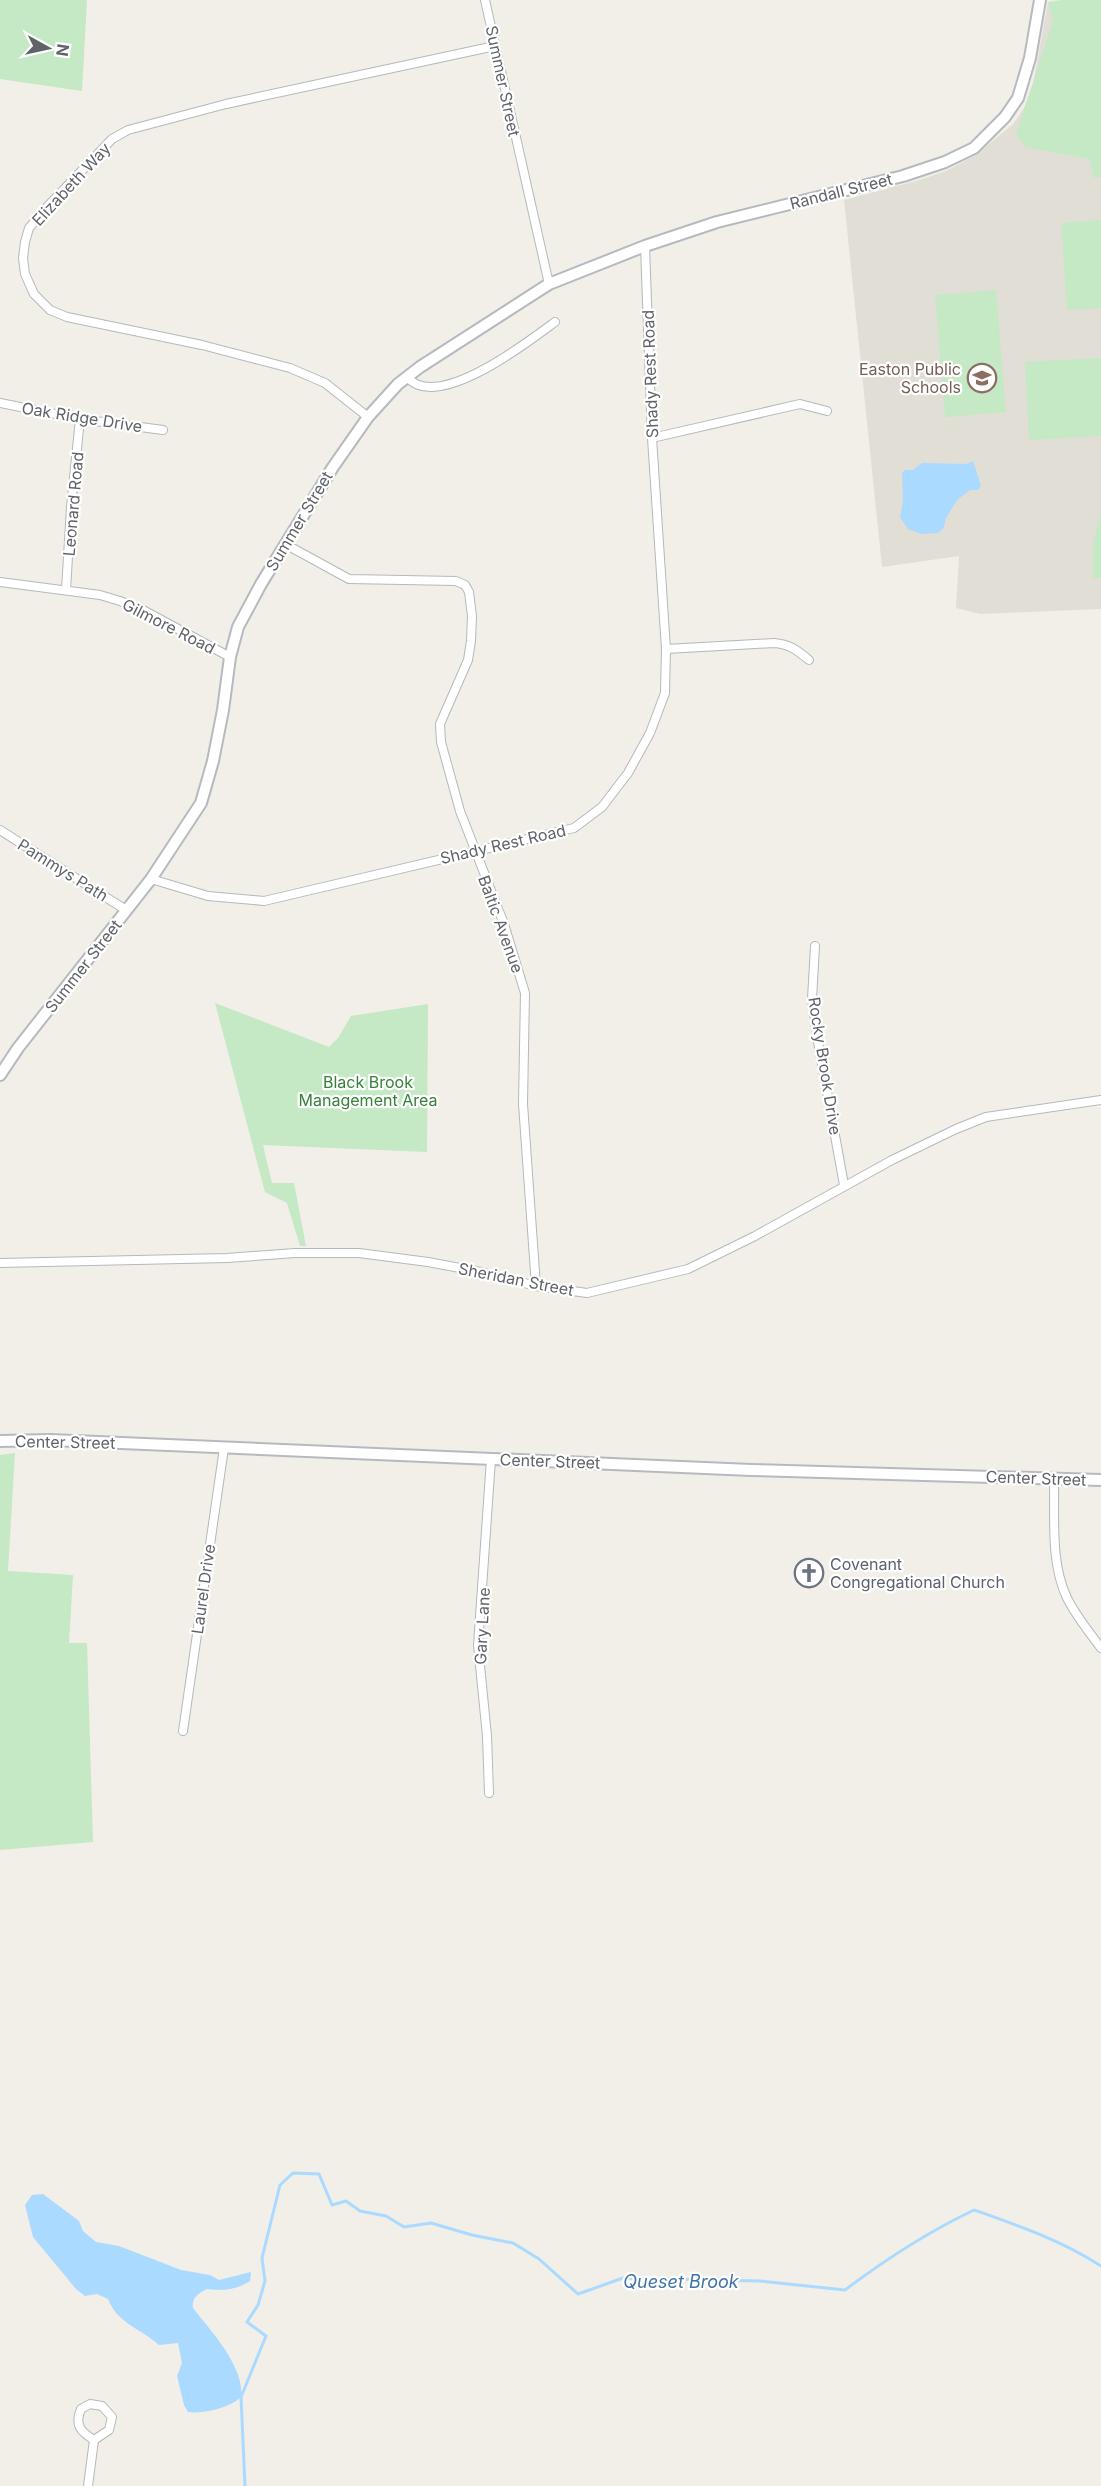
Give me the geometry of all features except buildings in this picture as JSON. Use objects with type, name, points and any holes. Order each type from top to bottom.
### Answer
[{"type":"street","name":"Summer Street","points":[[0,1075],[18,1048],[151,879],[201,803],[215,750],[230,657],[238,627],[285,544],[333,467],[368,417],[407,377],[549,284],[485,0]]},
{"type":"street","name":"Randall Street","points":[[549,284],[645,246],[717,222],[903,176],[945,162],[974,148],[1005,117],[1018,98],[1030,58],[1040,0]]},
{"type":"street","name":"Elizabeth Way","points":[[368,417],[325,383],[290,368],[221,350],[67,317],[50,310],[34,294],[25,274],[23,258],[29,228],[112,139],[128,130],[226,104],[495,46]]},
{"type":"street","name":"Shady Rest Road","points":[[151,879],[208,896],[264,901],[574,828],[602,807],[628,773],[650,733],[665,693],[666,649],[652,438],[645,246]]},
{"type":"street","points":[[407,377],[412,383],[421,386],[446,386],[504,359],[555,322]]},
{"type":"street","name":"Oak Ridge Drive","points":[[0,403],[80,419],[163,430]]},
{"type":"street","points":[[652,438],[800,404],[827,411]]},
{"type":"street","name":"Leonard Road","points":[[66,590],[80,419]]},
{"type":"street","name":"Baltic Avenue","points":[[285,544],[349,579],[456,581],[465,585],[469,592],[472,616],[468,660],[440,724],[441,742],[474,851],[504,924],[525,993],[525,1138],[536,1286]]},
{"type":"street","name":"Gilmore Road","points":[[0,582],[66,590],[120,600],[230,657]]},
{"type":"street","points":[[666,649],[774,643],[794,648],[809,660]]},
{"type":"street","name":"Pammys Path","points":[[0,830],[126,910]]},
{"type":"street","name":"Rocky Brook Drive","points":[[815,946],[812,999],[844,1185]]},
{"type":"street","name":"Sheridan Street","points":[[0,1263],[359,1253],[393,1256],[481,1272],[536,1286],[587,1293],[688,1269],[755,1236],[844,1185],[956,1129],[986,1118],[1101,1100]]},
{"type":"street","name":"Center Street","points":[[0,1441],[51,1440],[751,1470],[1101,1480]]},
{"type":"street","name":"Laurel Drive","points":[[183,1731],[224,1448]]},
{"type":"street","name":"Gary Lane","points":[[489,1793],[487,1736],[478,1645],[484,1597],[491,1459]]},
{"type":"street","points":[[1054,1478],[1056,1555],[1062,1587],[1076,1614],[1101,1648]]},
{"type":"street","points":[[90,2404],[106,2409],[112,2421],[110,2430],[94,2439],[83,2433],[78,2420],[81,2409],[90,2404]]},
{"type":"street","points":[[88,2486],[94,2439]]},
{"type":"shaded area","name":"Easton Public Schools","points":[[1048,2],[1094,177],[1101,177],[1101,609],[980,614],[956,608],[959,556],[882,567],[844,200],[946,171],[976,155],[1013,124],[1024,108],[1033,84]]},
{"type":"green space","points":[[0,0],[87,0],[82,91],[0,79]]},
{"type":"green space","points":[[1101,0],[1101,177],[1094,178],[1089,159],[1025,147],[1016,134],[1053,22],[1048,2]]},
{"type":"green space","points":[[1101,220],[1101,308],[1067,310],[1061,223]]},
{"type":"green space","points":[[996,290],[1006,412],[945,417],[935,295]]},
{"type":"green space","points":[[1101,358],[1101,436],[1029,440],[1025,362]]},
{"type":"green space","points":[[1101,512],[1101,578],[1093,578],[1093,545]]},
{"type":"green space","name":"Black Brook Management Area","points":[[215,1003],[329,1047],[338,1038],[351,1016],[428,1004],[427,1152],[263,1145],[272,1183],[294,1183],[306,1246],[300,1246],[287,1203],[265,1192]]},
{"type":"green space","points":[[15,1453],[8,1571],[73,1575],[69,1643],[87,1643],[93,1842],[0,1850],[0,1455]]},
{"type":"water","points":[[973,461],[981,486],[978,490],[970,490],[957,500],[946,518],[944,527],[938,533],[921,534],[908,529],[900,517],[903,501],[902,473],[905,470],[913,470],[922,463],[966,464]]},
{"type":"water","points":[[43,2194],[79,2221],[83,2231],[96,2242],[119,2246],[181,2270],[210,2275],[219,2280],[251,2272],[250,2281],[245,2284],[229,2289],[207,2289],[193,2301],[193,2308],[232,2361],[241,2385],[241,2397],[216,2409],[188,2412],[177,2376],[182,2363],[178,2343],[159,2345],[123,2320],[108,2299],[97,2294],[85,2296],[76,2289],[33,2237],[25,2205],[32,2195]]},
{"type":"waterway","name":"Queset Brook","points":[[245,2486],[241,2397],[266,2336],[247,2322],[258,2305],[265,2281],[262,2258],[280,2185],[293,2173],[319,2174],[332,2205],[346,2201],[360,2211],[386,2216],[404,2227],[431,2223],[472,2235],[513,2243],[539,2259],[578,2294],[623,2278],[760,2281],[845,2290],[940,2227],[974,2210],[1055,2241],[1101,2266]]},
{"type":"place","name":"Easton Public Schools","points":[[982,378]]},
{"type":"place","name":"Covenant Congregational Church","points":[[809,1573]]}]
